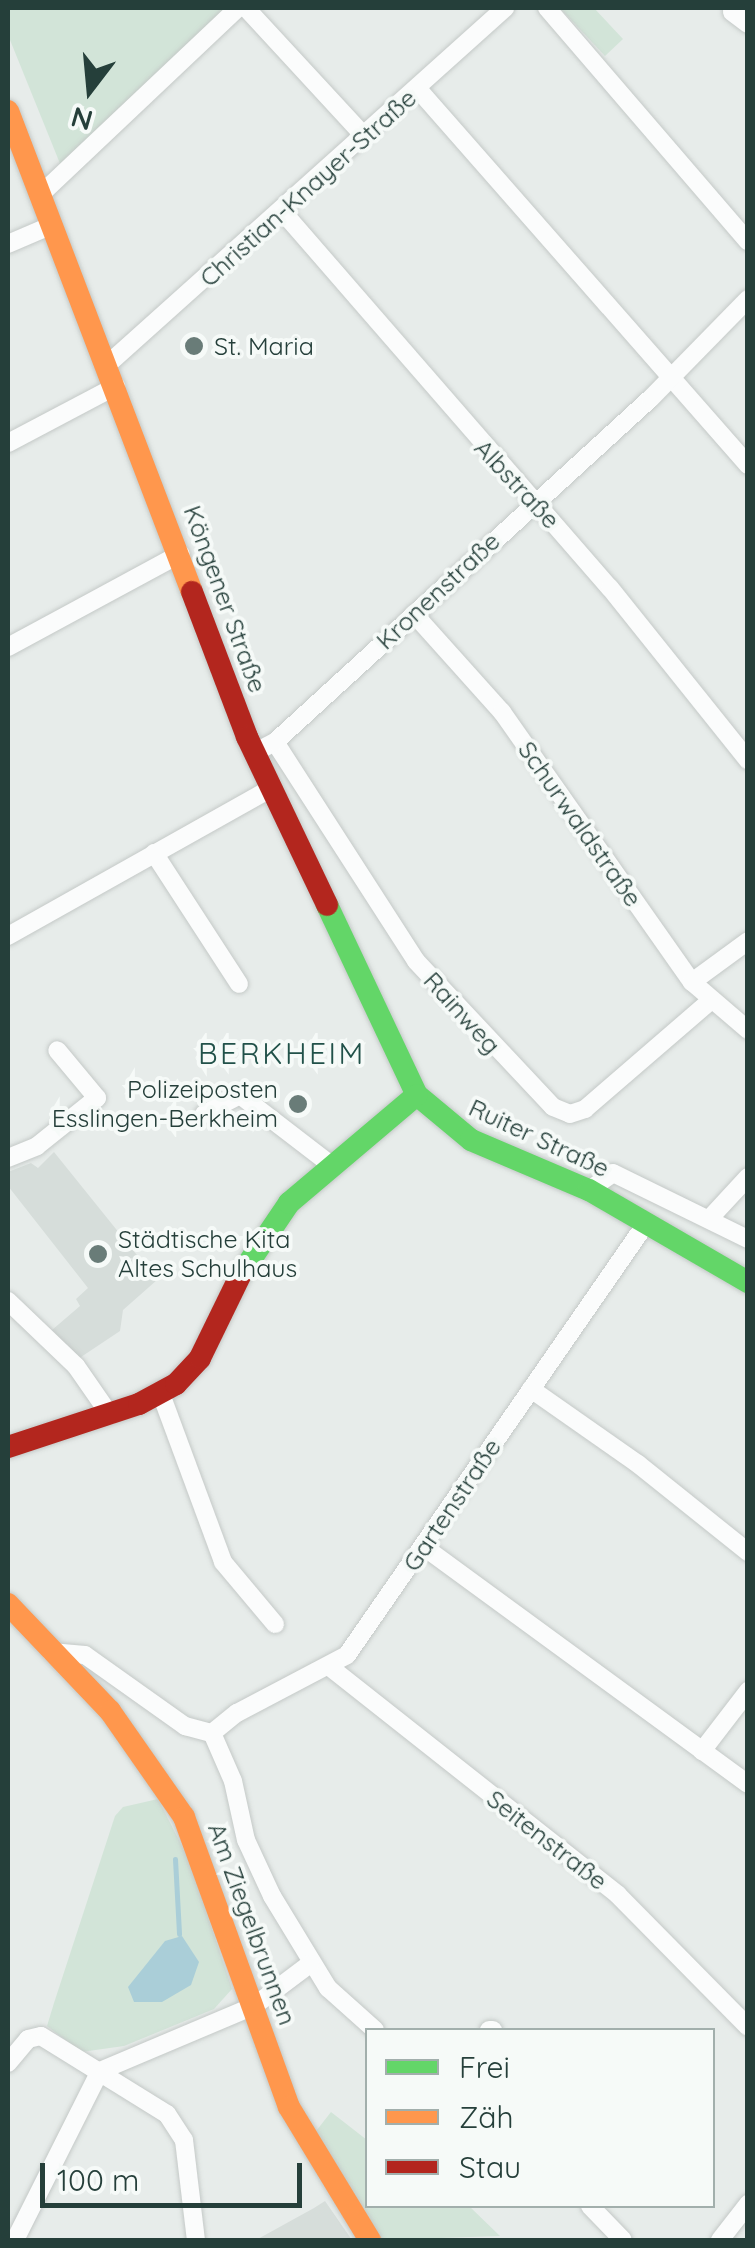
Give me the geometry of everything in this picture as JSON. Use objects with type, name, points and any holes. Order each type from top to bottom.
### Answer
[{"type":"street","points":[[39,196],[242,8],[364,136]]},
{"type":"street","name":"Christian-Knayer-Straße","points":[[8,443],[111,375],[282,211],[505,8]]},
{"type":"street","points":[[547,8],[748,242]]},
{"type":"street","points":[[418,88],[748,465]]},
{"type":"street","name":"Köngener Straße","points":[[8,111],[180,554],[264,748],[270,789],[418,1095]]},
{"type":"street","name":"Albstraße","points":[[282,211],[534,503],[748,760]]},
{"type":"street","points":[[8,244],[50,226]]},
{"type":"street","name":"Kronenstraße","points":[[264,748],[534,503],[748,299]]},
{"type":"street","points":[[8,647],[180,554]]},
{"type":"street","name":"Schurwaldstraße","points":[[414,614],[502,712],[692,982],[709,1002],[748,1030]]},
{"type":"street","name":"Rainweg","points":[[264,748],[416,961],[553,1107],[570,1114],[585,1110],[709,1002]]},
{"type":"street","points":[[8,936],[270,789]]},
{"type":"street","points":[[154,854],[238,984]]},
{"type":"street","points":[[692,982],[748,941]]},
{"type":"street","points":[[8,1158],[38,1146],[97,1098],[56,1050]]},
{"type":"street","points":[[204,1114],[240,1095],[330,1164]]},
{"type":"street","points":[[8,1446],[110,1415],[161,1394],[200,1358],[265,1234],[330,1164],[418,1095]]},
{"type":"street","name":"Ruiter Straße","points":[[418,1095],[472,1140],[590,1190],[748,1282]]},
{"type":"street","points":[[590,1190],[612,1173],[748,1238]]},
{"type":"street","points":[[710,1218],[748,1177]]},
{"type":"street","name":"Gartenstraße","points":[[212,1733],[237,1713],[331,1668],[356,1645],[645,1225]]},
{"type":"street","points":[[8,1301],[76,1366],[110,1415]]},
{"type":"street","points":[[531,1389],[638,1464],[748,1552]]},
{"type":"street","points":[[161,1394],[223,1562],[275,1624]]},
{"type":"street","points":[[424,1548],[748,1784]]},
{"type":"street","name":"Am Ziegelbrunnen","points":[[8,1604],[126,1730],[184,1817],[302,2134],[370,2240]]},
{"type":"street","points":[[51,1652],[85,1655],[185,1726],[212,1733],[233,1781],[251,1854],[310,1964],[373,2028]]},
{"type":"street","name":"Seitenstraße","points":[[331,1668],[603,1882],[748,2027]]},
{"type":"street","points":[[702,1752],[748,1691]]},
{"type":"street","points":[[14,2240],[100,2071],[254,2006],[310,1964]]},
{"type":"street","points":[[8,2063],[37,2035],[100,2071],[178,2125],[196,2240]]},
{"type":"street","points":[[720,2240],[748,2204]]},
{"type":"street","points":[[593,2208],[624,2240]]},
{"type":"shaded area","name":"Städtische Kita Altes Schulhaus","points":[[54,1152],[157,1280],[123,1310],[120,1331],[78,1359],[52,1330],[80,1306],[76,1299],[88,1288],[8,1186],[8,1172],[31,1163],[38,1168]]},
{"type":"shaded area","points":[[325,2201],[352,2240],[256,2240],[314,2208]]},
{"type":"green space","points":[[8,8],[228,8],[61,166],[8,35]]},
{"type":"green space","points":[[560,8],[594,8],[623,39],[605,56]]},
{"type":"green space","points":[[158,1799],[189,1860],[232,1989],[214,2009],[124,2046],[81,2052],[47,2026],[115,1816],[123,1807]]},
{"type":"green space","points":[[331,2112],[365,2138],[365,2208],[471,2208],[500,2236],[382,2240],[313,2135]]},
{"type":"water","points":[[182,1936],[199,1962],[191,1985],[162,2002],[134,2002],[128,1987],[165,1941]]},
{"type":"waterway","points":[[175,1859],[179,1934]]},
{"type":"traffic: fast","points":[[327,905],[417,1095],[471,1140],[589,1190],[748,1282]]},
{"type":"traffic: fast","points":[[241,1274],[289,1203],[417,1095]]},
{"type":"traffic: slow","points":[[8,111],[192,592]]},
{"type":"traffic: slow","points":[[8,1604],[110,1711],[184,1817],[289,2107],[370,2240]]},
{"type":"traffic: jam","points":[[192,592],[247,737],[327,905]]},
{"type":"traffic: jam","points":[[8,1447],[139,1404],[176,1384],[200,1358],[241,1274]]},
{"type":"place","name":"St. Maria","points":[[194,346]]},
{"type":"place","name":"Polizeiposten Esslingen-Berkheim","points":[[298,1104]]},
{"type":"place","name":"Städtische Kita Altes Schulhaus","points":[[98,1254]]},
{"type":"district","name":"BERKHEIM","points":[[282,1053]]}]
